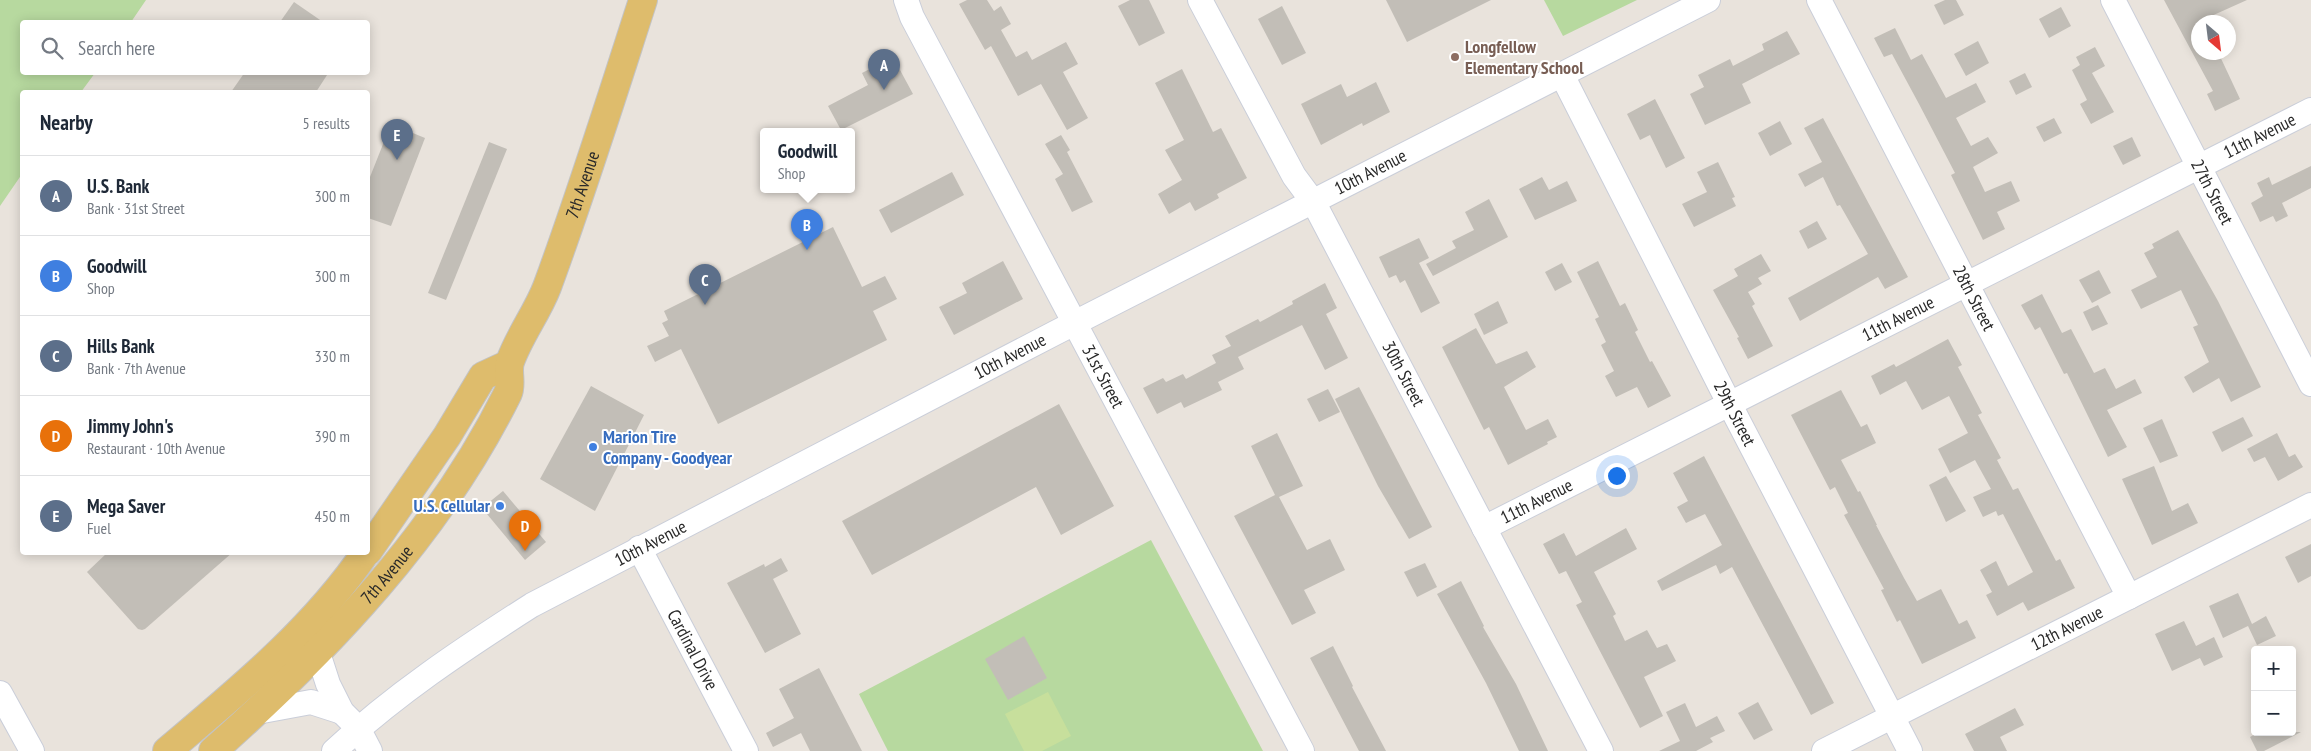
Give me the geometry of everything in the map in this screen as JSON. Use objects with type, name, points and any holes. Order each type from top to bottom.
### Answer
[{"type":"main road","name":"7th Avenue","points":[[213,751],[257,712],[318,653],[422,531],[463,473],[509,390],[509,364],[546,291],[578,202],[643,0]]},
{"type":"main road","name":"7th Avenue","points":[[370,548],[447,436],[483,376],[509,364]]},
{"type":"main road","name":"7th Avenue","points":[[167,751],[249,681],[312,618],[364,555]]},
{"type":"street","name":"31st Street","points":[[906,0],[1074,323],[1246,640],[1302,751]]},
{"type":"street","name":"30th Street","points":[[1200,0],[1294,176],[1314,203],[1600,751]]},
{"type":"street","name":"10th Avenue","points":[[334,751],[358,728],[479,639],[532,605],[1074,323],[1314,203],[1708,0]]},
{"type":"street","name":"28th Street","points":[[1818,0],[2128,597]]},
{"type":"street","name":"27th Street","points":[[2113,0],[2311,384]]},
{"type":"street","name":"29th Street","points":[[1562,75],[1729,404],[1910,751]]},
{"type":"street","name":"11th Avenue","points":[[1484,528],[2311,110]]},
{"type":"street","name":"12th Avenue","points":[[1824,751],[2311,505]]},
{"type":"street","name":"Cardinal Drive","points":[[639,548],[746,751]]},
{"type":"street","points":[[318,653],[328,684],[342,712],[358,728],[370,751]]},
{"type":"street","points":[[0,693],[32,751]]},
{"type":"street","points":[[257,712],[311,702],[342,712]]},
{"type":"green space","points":[[0,0],[146,0],[132,20],[20,20],[20,75],[94,75],[82,90],[20,90],[20,177],[0,206]]},
{"type":"green space","points":[[1544,0],[1637,0],[1563,36]]},
{"type":"green space","points":[[1151,540],[1263,751],[888,751],[859,694]]},
{"type":"green space","points":[[1048,692],[1071,736],[1042,751],[1024,751],[1005,714]]},
{"type":"building","points":[[967,0],[987,0],[994,11],[1001,6],[1011,24],[1001,30],[1016,57],[1027,51],[1032,60],[1066,42],[1078,64],[1063,72],[1088,118],[1067,130],[1041,84],[1018,96],[991,46],[985,50],[959,4]]},
{"type":"building","points":[[1130,0],[1149,0],[1165,33],[1139,46],[1118,6]]},
{"type":"building","points":[[1386,0],[1491,0],[1407,42]]},
{"type":"building","points":[[1945,0],[1956,0],[1964,15],[1944,25],[1934,5]]},
{"type":"building","points":[[2164,0],[2247,0],[2214,15],[2191,15],[2191,50]]},
{"type":"building","points":[[294,2],[320,20],[281,20]]},
{"type":"building","points":[[1282,6],[1306,53],[1282,65],[1258,19]]},
{"type":"building","points":[[2061,7],[2071,26],[2049,38],[2039,19]]},
{"type":"building","points":[[1895,28],[1911,60],[1922,54],[1946,98],[1976,83],[1986,102],[1956,118],[1971,146],[1988,137],[1998,153],[1973,167],[1985,192],[2011,181],[2020,201],[1997,212],[2005,229],[1983,240],[1951,175],[1955,173],[1919,104],[1892,54],[1884,57],[1874,38]]},
{"type":"building","points":[[1787,31],[1800,54],[1742,84],[1751,103],[1705,125],[1690,94],[1704,87],[1698,75],[1730,59],[1733,66],[1764,50],[1762,44]]},
{"type":"building","points":[[1978,41],[1989,63],[1966,76],[1954,54]]},
{"type":"building","points":[[2095,47],[2105,66],[2092,73],[2114,112],[2091,124],[2080,104],[2087,100],[2072,70],[2080,65],[2076,57]]},
{"type":"building","points":[[893,57],[913,94],[845,128],[840,128],[828,106],[868,85],[862,73]]},
{"type":"building","points":[[2196,60],[2222,60],[2240,99],[2215,111],[2207,94],[2213,91]]},
{"type":"building","points":[[1182,69],[1213,132],[1221,128],[1247,178],[1217,194],[1219,198],[1195,211],[1190,202],[1169,214],[1158,194],[1182,180],[1165,150],[1184,140],[1155,83]]},
{"type":"building","points":[[2025,73],[2032,87],[2016,95],[2009,81]]},
{"type":"building","points":[[243,75],[327,75],[317,90],[232,90]]},
{"type":"building","points":[[1376,82],[1390,112],[1363,126],[1362,123],[1321,145],[1301,104],[1341,84],[1347,97]]},
{"type":"building","points":[[1655,99],[1685,158],[1666,168],[1650,135],[1640,140],[1627,114]]},
{"type":"building","points":[[1823,118],[1908,277],[1885,289],[1878,277],[1800,321],[1788,298],[1868,254],[1840,205],[1837,206],[1823,177],[1805,187],[1798,174],[1822,162],[1804,128]]},
{"type":"building","points":[[2054,118],[2062,133],[2044,142],[2036,127]]},
{"type":"building","points":[[1780,121],[1792,144],[1770,156],[1758,133]]},
{"type":"building","points":[[391,124],[425,138],[391,226],[370,219],[370,177]]},
{"type":"building","points":[[1061,135],[1070,150],[1067,152],[1093,202],[1072,212],[1055,179],[1063,174],[1045,144]]},
{"type":"building","points":[[2132,137],[2141,156],[2123,165],[2113,146]]},
{"type":"building","points":[[489,142],[507,149],[446,300],[428,293]]},
{"type":"building","points":[[1718,162],[1735,197],[1732,198],[1736,206],[1694,227],[1682,204],[1707,192],[1697,172]]},
{"type":"building","points":[[2311,166],[2311,188],[2282,203],[2288,216],[2276,222],[2273,216],[2260,222],[2251,203],[2263,196],[2257,183],[2269,177],[2272,185]]},
{"type":"building","points":[[952,172],[964,195],[891,233],[879,210]]},
{"type":"building","points":[[1542,177],[1549,190],[1567,181],[1577,201],[1535,220],[1519,189]]},
{"type":"building","points":[[1489,199],[1508,237],[1433,276],[1426,264],[1456,248],[1452,241],[1474,230],[1465,212]]},
{"type":"building","points":[[1817,221],[1827,239],[1808,249],[1799,231]]},
{"type":"building","points":[[833,227],[862,287],[885,276],[897,299],[873,311],[887,340],[718,424],[681,349],[655,362],[647,346],[669,336],[662,323],[668,320],[664,311]]},
{"type":"building","points":[[2178,230],[2218,301],[2261,387],[2231,402],[2219,378],[2193,393],[2184,377],[2209,362],[2193,327],[2198,325],[2181,290],[2141,309],[2131,290],[2157,277],[2144,253],[2154,248],[2152,244]]},
{"type":"building","points":[[1419,238],[1429,258],[1419,263],[1440,303],[1421,313],[1405,280],[1400,283],[1396,275],[1389,278],[1379,257]]},
{"type":"building","points":[[1761,254],[1771,271],[1758,278],[1762,284],[1748,292],[1755,304],[1752,306],[1773,346],[1748,359],[1737,338],[1739,337],[1713,290],[1738,276],[1734,269]]},
{"type":"building","points":[[1003,261],[1023,299],[954,335],[939,307],[967,293],[962,283]]},
{"type":"building","points":[[1598,261],[1620,306],[1625,303],[1638,330],[1635,332],[1650,362],[1652,361],[1671,396],[1648,408],[1637,387],[1616,397],[1605,376],[1614,371],[1601,345],[1606,342],[1595,319],[1599,317],[1577,272]]},
{"type":"building","points":[[1562,263],[1572,282],[1555,291],[1545,272]]},
{"type":"building","points":[[2099,270],[2111,293],[2092,303],[2079,280]]},
{"type":"building","points":[[1325,283],[1337,308],[1326,314],[1348,358],[1325,370],[1302,325],[1238,357],[1244,369],[1218,382],[1222,390],[1184,408],[1181,402],[1157,414],[1143,388],[1163,378],[1166,382],[1183,374],[1186,379],[1216,363],[1212,355],[1231,346],[1225,336],[1258,319],[1260,322],[1293,304],[1292,301]]},
{"type":"building","points":[[2042,294],[2062,333],[2071,329],[2094,373],[2105,368],[2116,389],[2135,379],[2142,393],[2107,410],[2127,447],[2108,457],[2067,373],[2064,374],[2040,327],[2035,330],[2021,305]]},
{"type":"building","points":[[1498,301],[1508,323],[1484,335],[1474,314]]},
{"type":"building","points":[[2098,305],[2108,324],[2092,331],[2083,312]]},
{"type":"building","points":[[1476,328],[1496,364],[1527,351],[1536,367],[1504,387],[1526,430],[1548,419],[1557,437],[1547,442],[1548,444],[1508,465],[1489,427],[1484,430],[1442,347]]},
{"type":"building","points":[[1948,339],[1962,365],[1958,367],[1982,413],[1978,415],[2001,458],[1997,460],[2013,490],[2018,488],[2056,561],[2060,559],[2075,588],[2028,611],[2023,602],[1997,616],[1986,595],[1992,592],[1980,570],[1996,561],[2008,586],[2033,572],[2003,514],[1998,516],[1996,511],[1983,517],[1973,497],[1991,489],[1975,460],[1950,473],[1938,449],[1968,433],[1949,396],[1922,410],[1906,381],[1880,395],[1871,376],[1894,364],[1896,367]]},
{"type":"building","name":"Marion Tire Company - Goodyear","points":[[591,386],[644,415],[595,511],[540,479]]},
{"type":"building","points":[[1359,387],[1432,527],[1409,539],[1378,486],[1335,399]]},
{"type":"building","points":[[1328,389],[1340,412],[1319,422],[1307,399]]},
{"type":"building","points":[[1841,390],[1861,427],[1867,424],[1876,443],[1841,460],[1858,492],[1860,491],[1904,578],[1917,601],[1941,589],[1959,624],[1967,620],[1976,638],[1922,664],[1900,620],[1897,622],[1881,590],[1884,589],[1844,515],[1848,513],[1835,487],[1830,490],[1791,415]]},
{"type":"building","points":[[1059,404],[1114,506],[1061,535],[1036,487],[872,575],[842,521]]},
{"type":"building","points":[[2243,417],[2253,436],[2222,452],[2212,432]]},
{"type":"building","points":[[2162,419],[2178,456],[2160,463],[2143,428]]},
{"type":"building","points":[[1277,433],[1303,486],[1279,497],[1307,550],[1330,539],[1345,570],[1304,590],[1316,613],[1292,625],[1234,516],[1275,495],[1251,446]]},
{"type":"building","points":[[2277,433],[2289,457],[2295,454],[2303,467],[2278,481],[2265,457],[2254,462],[2247,449]]},
{"type":"building","points":[[1704,456],[1834,703],[1811,715],[1732,567],[1720,574],[1716,565],[1662,591],[1657,581],[1722,545],[1705,514],[1686,523],[1677,507],[1688,501],[1673,473]]},
{"type":"building","points":[[2154,466],[2172,511],[2188,503],[2198,523],[2152,545],[2122,479]]},
{"type":"building","points":[[1946,476],[1966,511],[1946,522],[1929,485]]},
{"type":"building","points":[[503,491],[546,542],[525,560],[482,508]]},
{"type":"building","points":[[1626,528],[1637,549],[1594,572],[1616,614],[1613,616],[1625,641],[1647,630],[1657,648],[1667,644],[1676,661],[1644,677],[1663,716],[1640,728],[1576,605],[1582,602],[1566,571],[1559,574],[1543,544],[1564,533],[1576,556]]},
{"type":"building","points":[[2311,544],[2311,576],[2298,583],[2285,557]]},
{"type":"building","points":[[105,555],[230,555],[142,630],[138,629],[87,572]]},
{"type":"building","points":[[781,558],[788,571],[773,579],[801,634],[765,653],[727,583],[764,564],[765,567]]},
{"type":"building","points":[[1425,563],[1437,587],[1417,597],[1404,572]]},
{"type":"building","points":[[1461,581],[1483,627],[1516,684],[1548,751],[1519,751],[1486,683],[1437,594]]},
{"type":"building","points":[[2238,593],[2252,624],[2266,616],[2276,636],[2257,645],[2248,626],[2223,638],[2209,606]]},
{"type":"building","points":[[2184,621],[2196,646],[2214,637],[2223,657],[2204,666],[2200,658],[2172,671],[2155,634]]},
{"type":"building","points":[[1024,636],[1047,678],[1008,700],[985,659]]},
{"type":"building","points":[[1333,646],[1352,687],[1386,751],[1359,751],[1310,658]]},
{"type":"building","points":[[819,668],[862,751],[810,751],[801,733],[773,747],[766,733],[794,718],[779,689]]},
{"type":"building","points":[[1758,702],[1773,730],[1754,740],[1738,713]]},
{"type":"building","points":[[1685,703],[1696,727],[1717,716],[1725,731],[1710,738],[1713,742],[1696,751],[1659,751],[1680,741],[1666,712]]},
{"type":"building","points":[[2015,708],[2024,725],[2000,737],[2007,751],[1974,751],[1965,734]]},
{"type":"building","points":[[2293,736],[2264,751],[2257,751],[2250,737]]},
{"type":"place","name":"Longfellow Elementary School","points":[[1455,57]]},
{"type":"place","name":"U.S. Bank","points":[[884,90]]},
{"type":"place","name":"Mega Saver","points":[[397,160]]},
{"type":"place","name":"Goodwill","points":[[807,250]]},
{"type":"place","name":"Hills Bank","points":[[705,305]]},
{"type":"place","name":"Marion Tire Company - Goodyear","points":[[593,447]]},
{"type":"place","name":"U.S. Cellular","points":[[500,506]]},
{"type":"place","name":"Jimmy John's","points":[[525,551]]}]
